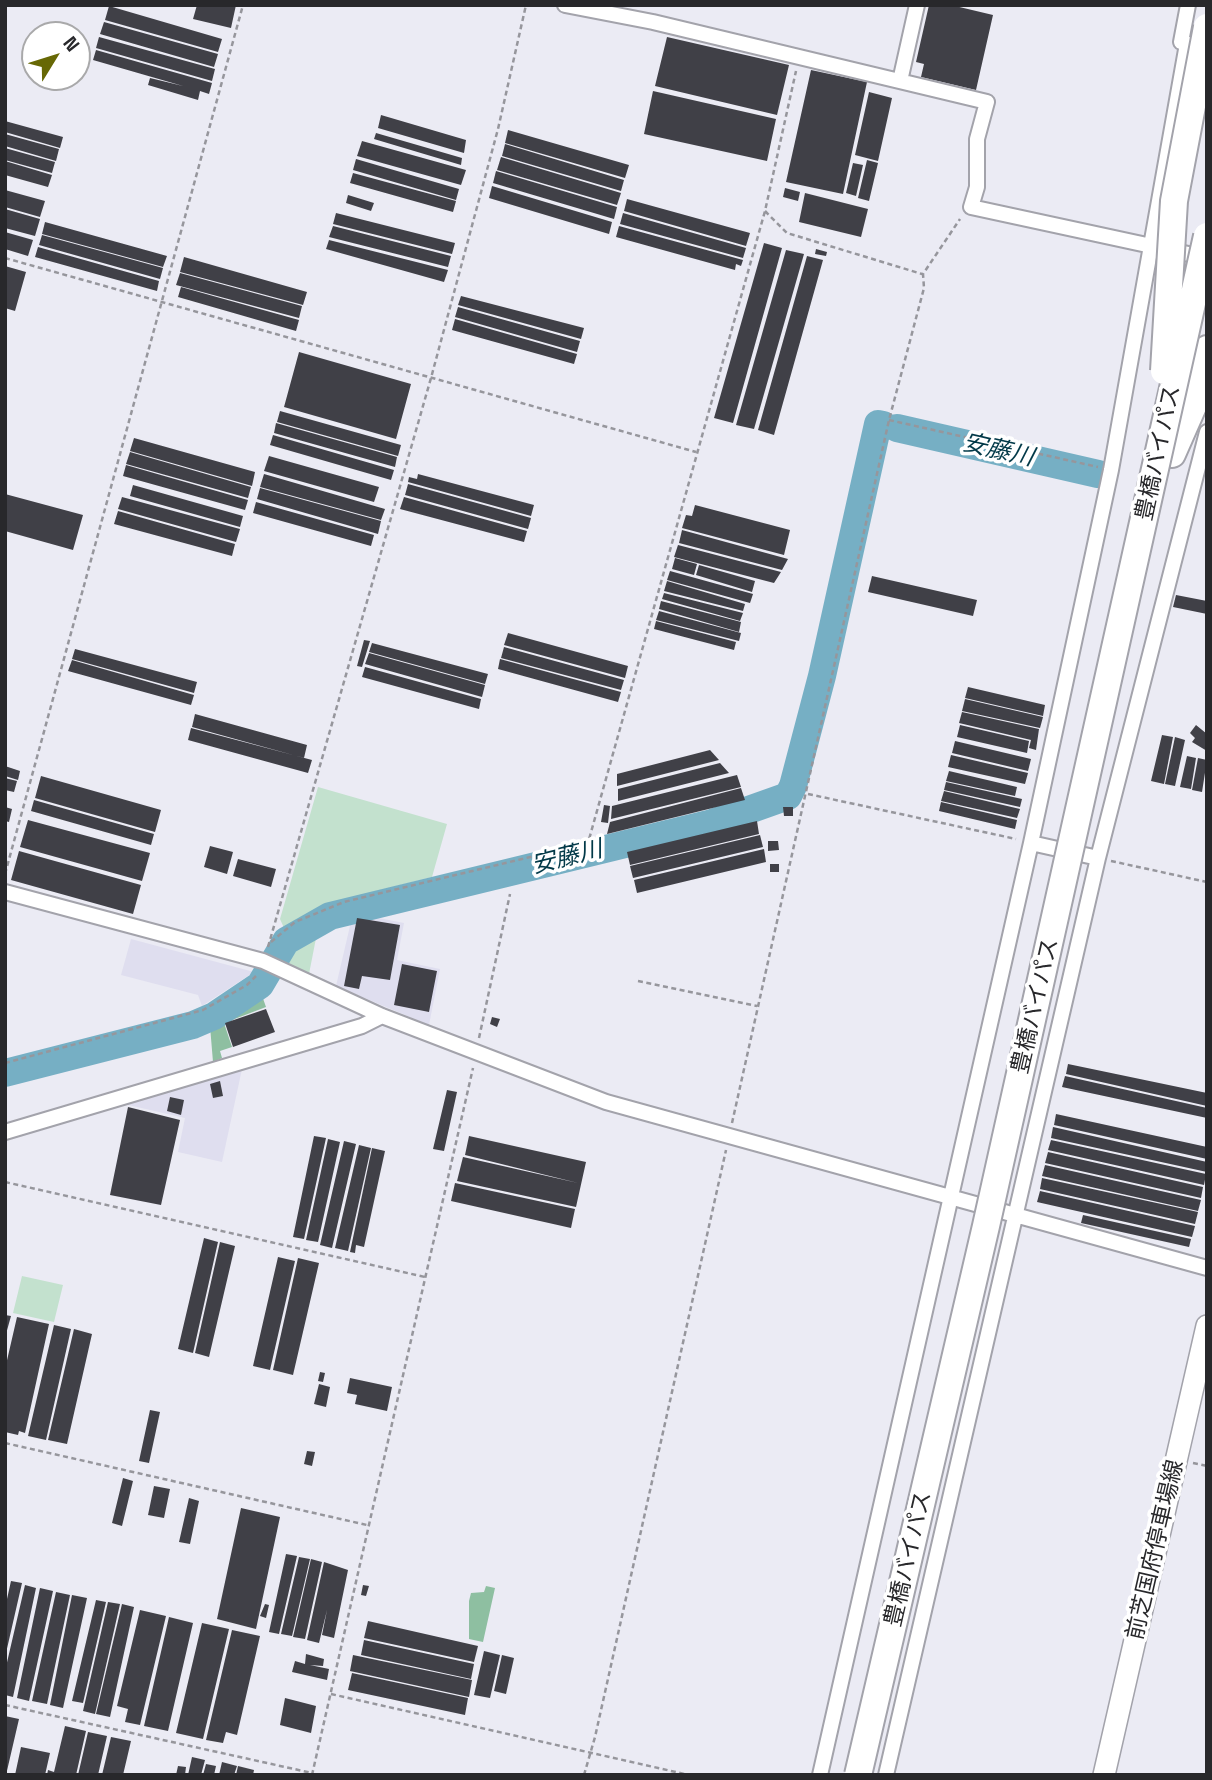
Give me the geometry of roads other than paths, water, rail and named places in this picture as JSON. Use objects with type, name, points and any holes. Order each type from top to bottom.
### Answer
[{"type":"highway","points":[[1165,450],[1174,201],[1197,35]]},
{"type":"highway","name":"豊橋バイパス","points":[[869,1775],[1165,450],[1207,236]]},
{"type":"highway","name":"豊橋バイパス","points":[[858,1775],[992,1199],[1088,760],[1148,508],[1207,297]]},
{"type":"highway","points":[[1165,450],[1194,404],[1207,349]]},
{"type":"main road","name":"前芝国府停車場線","points":[[1104,1775],[1207,1326]]},
{"type":"street","points":[[565,5],[653,22],[986,102],[976,139],[977,187],[971,207],[1207,258]]},
{"type":"street","points":[[900,81],[917,5]]},
{"type":"street","points":[[1188,5],[1181,42],[1197,35]]},
{"type":"street","points":[[1197,35],[1207,48]]},
{"type":"street","points":[[820,1775],[1031,843],[1111,470],[1149,246],[1197,35]]},
{"type":"street","points":[[886,1775],[1098,858],[1207,432]]},
{"type":"street","points":[[1031,843],[1098,858]]},
{"type":"street","points":[[5,892],[269,963],[382,1016],[606,1102],[1207,1268]]},
{"type":"street","points":[[5,1132],[362,1026],[382,1016]]},
{"type":"waterway","name":"安藤川","points":[[5,1073],[193,1025],[214,1016],[260,985],[286,941],[330,916],[712,823],[788,796],[822,676],[878,424],[883,425]]},
{"type":"waterway","name":"安藤川","points":[[897,428],[1098,474]]}]
